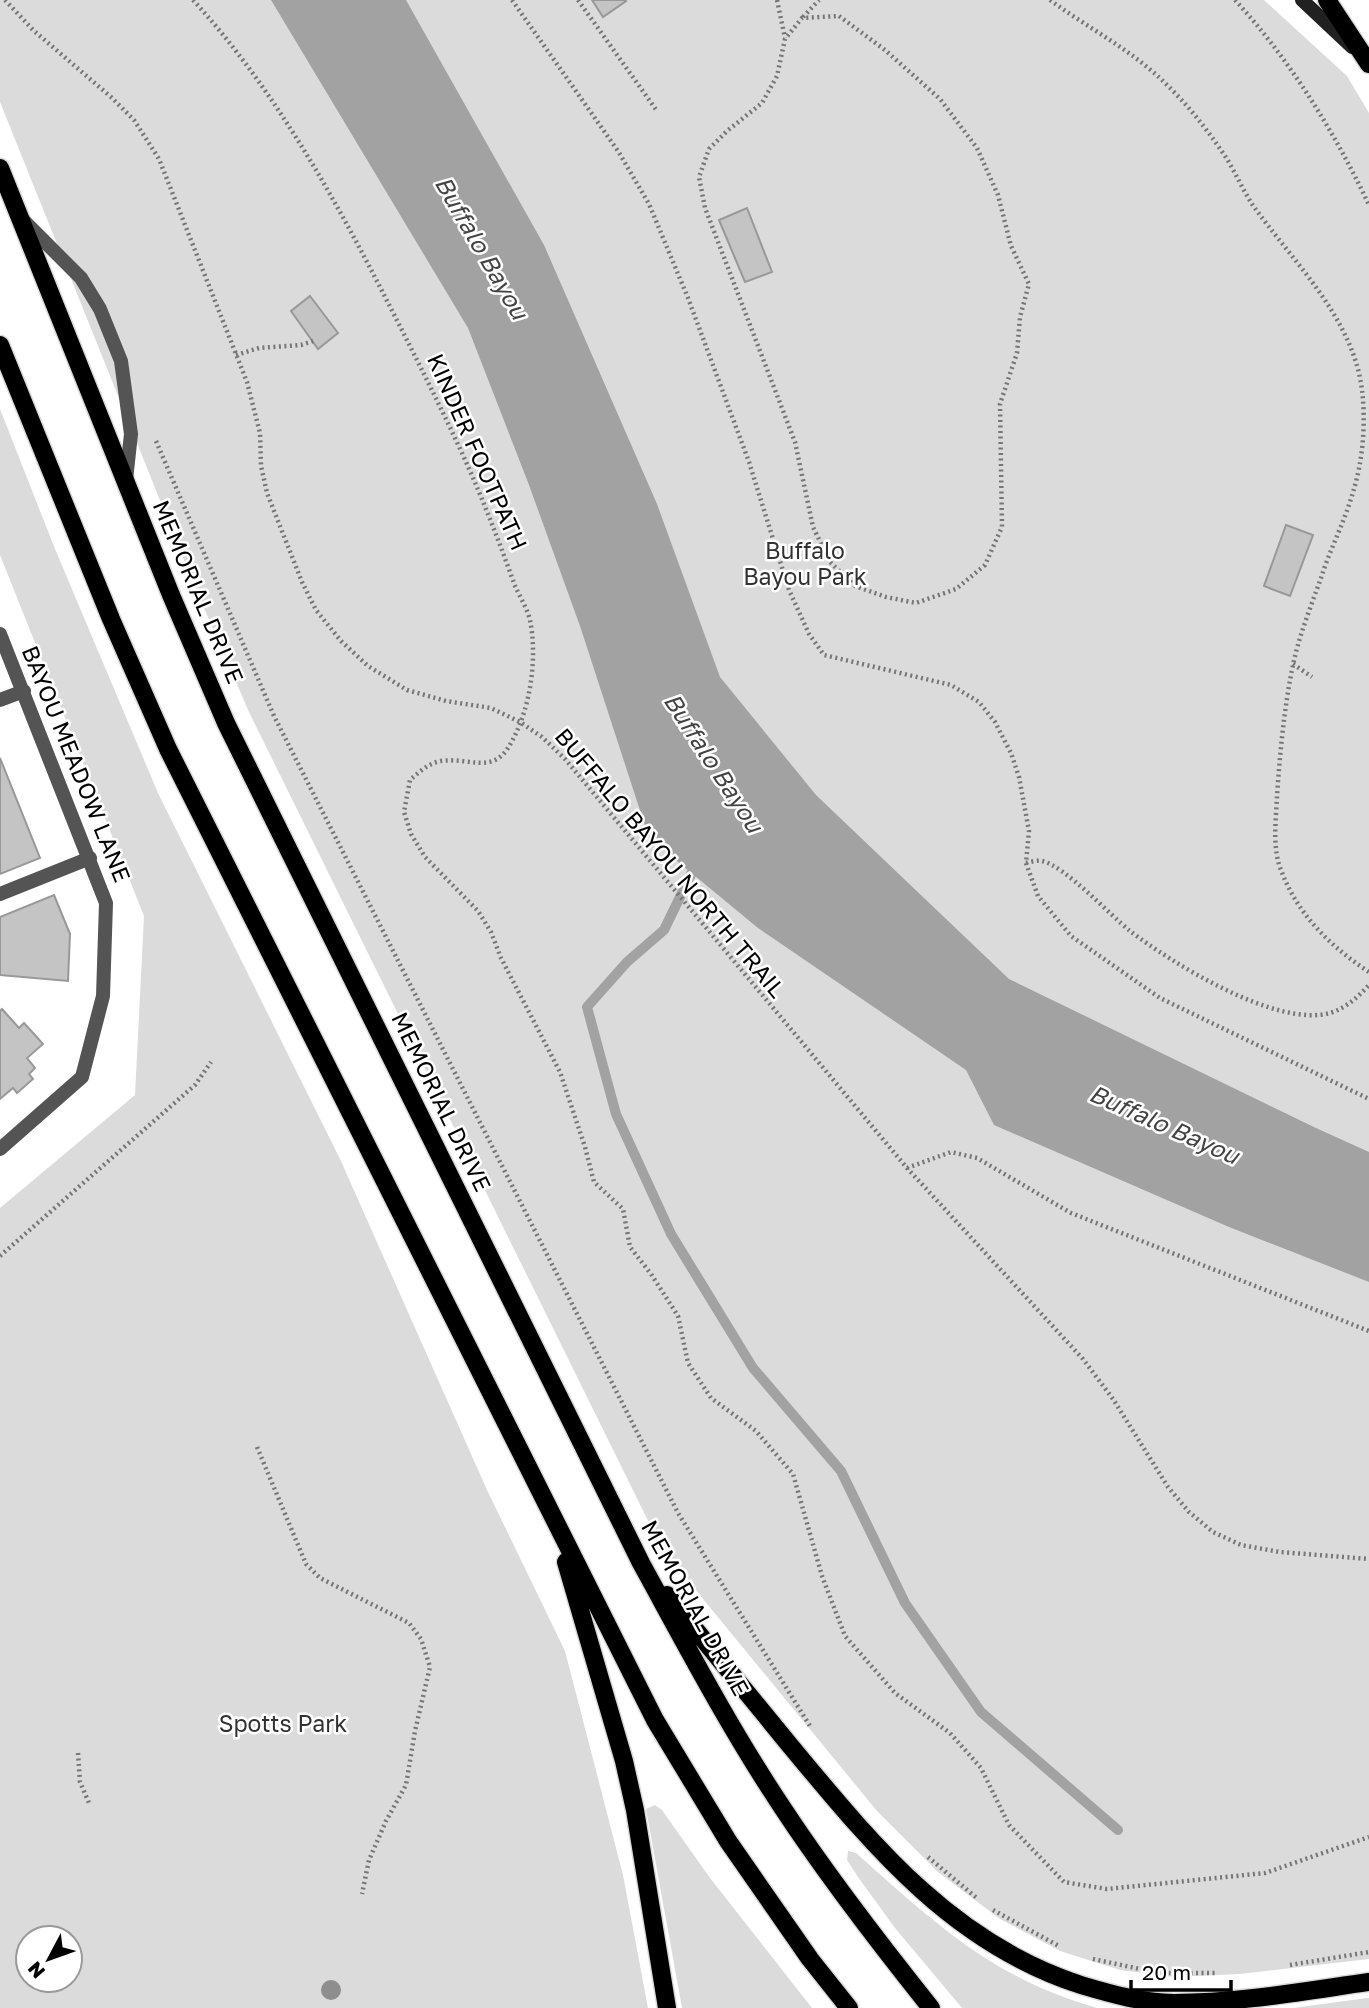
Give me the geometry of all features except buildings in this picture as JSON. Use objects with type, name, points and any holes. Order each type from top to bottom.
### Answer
[{"type":"main road","points":[[1327,0],[1368,62]]},
{"type":"main road","name":"MEMORIAL DRIVE","points":[[0,168],[125,482],[226,723],[641,1563],[709,1689],[781,1806],[859,1919],[931,2008]]},
{"type":"main road","points":[[0,345],[6,370],[168,749],[655,1720],[715,1819],[810,1959],[849,2008]]},
{"type":"main road","points":[[554,1522],[624,1761],[635,1810],[667,2008]]},
{"type":"main road","points":[[641,1563],[858,1828],[921,1892],[986,1940],[1050,1975],[1114,1995],[1173,2003],[1242,1999],[1369,1982]]},
{"type":"street","points":[[1302,0],[1368,62]]},
{"type":"street","points":[[20,218],[81,278],[100,309],[121,361],[131,434],[125,482]]},
{"type":"street","name":"BAYOU MEADOW LANE","points":[[0,634],[106,903],[103,996],[82,1077],[0,1149]]},
{"type":"street","points":[[0,700],[24,691]]},
{"type":"street","points":[[0,894],[90,858]]},
{"type":"path","name":"BUFFALO BAYOU NORTH TRAIL","points":[[5,0],[33,30],[134,120],[159,159],[247,382],[260,433],[261,466],[267,493],[302,582],[316,610],[341,641],[368,666],[407,690],[446,701],[491,708],[520,722],[542,737],[587,786],[907,1168],[1083,1359],[1113,1399],[1168,1486],[1197,1519],[1213,1532],[1241,1545],[1280,1552],[1369,1559]]},
{"type":"path","name":"KINDER FOOTPATH","points":[[193,0],[221,31],[289,127],[342,215],[472,474],[499,536],[529,618],[533,642],[528,700],[509,746],[499,760],[487,764],[439,762],[424,768],[410,780],[404,812],[411,834],[425,857],[478,911],[491,932],[501,958],[559,1072],[594,1182],[623,1209],[629,1247],[651,1274],[678,1316],[688,1363],[711,1398],[757,1431],[793,1474],[822,1576],[845,1636],[895,1693],[950,1733],[981,1768],[1009,1825],[1064,1882],[1107,1889],[1265,1873],[1369,1837]]},
{"type":"path","points":[[512,0],[618,151],[649,204],[749,462],[789,590],[809,634],[824,655],[951,685],[979,702],[995,722],[1011,753],[1019,777],[1029,831],[1026,863],[1038,896],[1071,936],[1160,998],[1369,1099]]},
{"type":"path","points":[[578,0],[657,111]]},
{"type":"path","points":[[777,0],[785,39],[777,76],[762,103],[709,149],[699,177],[705,208],[796,442],[813,527],[830,562],[855,586],[886,597],[916,603],[957,589],[985,565],[1002,527],[1000,404],[1017,353],[1020,317],[1029,285],[1011,246],[998,195],[977,148],[940,99],[884,50],[839,16],[802,18]]},
{"type":"path","points":[[785,39],[819,0]]},
{"type":"path","points":[[1050,0],[1133,56],[1164,82],[1192,112],[1228,161],[1252,203],[1329,309],[1350,347],[1362,389],[1366,436],[1354,491],[1321,575],[1293,664],[1280,752],[1276,846],[1280,868],[1293,897],[1312,924],[1332,945],[1369,972]]},
{"type":"path","points":[[1235,0],[1301,85],[1350,165],[1369,205]]},
{"type":"path","points":[[236,355],[259,348],[301,345],[313,341]]},
{"type":"path","points":[[154,438],[274,716],[659,1476],[678,1513],[811,1727]]},
{"type":"path","points":[[1293,664],[1312,677]]},
{"type":"path","points":[[1026,863],[1042,861],[1056,869],[1080,886],[1130,930],[1195,975],[1267,1007],[1300,1014],[1329,1013],[1352,1002],[1369,985]]},
{"type":"path","points":[[0,1256],[195,1085],[211,1062]]},
{"type":"path","points":[[907,1168],[951,1152],[978,1158],[1071,1213],[1369,1331]]},
{"type":"path","points":[[257,1447],[306,1564],[320,1577],[409,1623],[421,1639],[430,1667],[406,1785],[369,1860],[362,1894]]},
{"type":"path","points":[[78,1753],[80,1782],[89,1803]]},
{"type":"path","points":[[918,1849],[985,1906],[1065,1949]]},
{"type":"path","points":[[1280,1966],[1369,1951]]},
{"type":"path","points":[[1088,1958],[1159,1973],[1228,1973]]},
{"type":"green space","name":"Buffalo Bayou Park","points":[[0,0],[1264,0],[1347,76],[1369,113],[1369,1959],[1240,1974],[1173,1977],[1120,1970],[1060,1951],[1000,1919],[938,1872],[877,1811],[662,1549],[249,712],[194,585],[0,102]]},
{"type":"green space","name":"Spotts Park","points":[[0,409],[55,549],[158,793],[340,1159],[487,1490],[565,1651],[623,1875],[648,2008],[0,2008],[0,1208],[135,1095],[144,916],[0,555]]},
{"type":"green space","points":[[655,1805],[662,1810],[710,1878],[812,2008],[682,2008],[646,1809]]},
{"type":"green space","points":[[848,1851],[856,1853],[939,1925],[995,1964],[1060,1996],[1097,2008],[962,2008],[895,1928],[847,1860]]},
{"type":"green space","points":[[1369,1998],[1369,2008],[1293,2008]]},
{"type":"water","name":"Buffalo Bayou","points":[[271,0],[406,0],[544,245],[657,504],[720,677],[816,795],[1009,979],[1369,1152],[1369,1282],[1229,1227],[994,1125],[966,1070],[758,928],[649,838],[580,626],[468,328]]},
{"type":"waterway","points":[[696,864],[664,930],[627,962],[587,1007],[616,1114],[671,1234],[753,1368],[841,1471],[905,1603],[981,1712],[1118,1830]]}]
